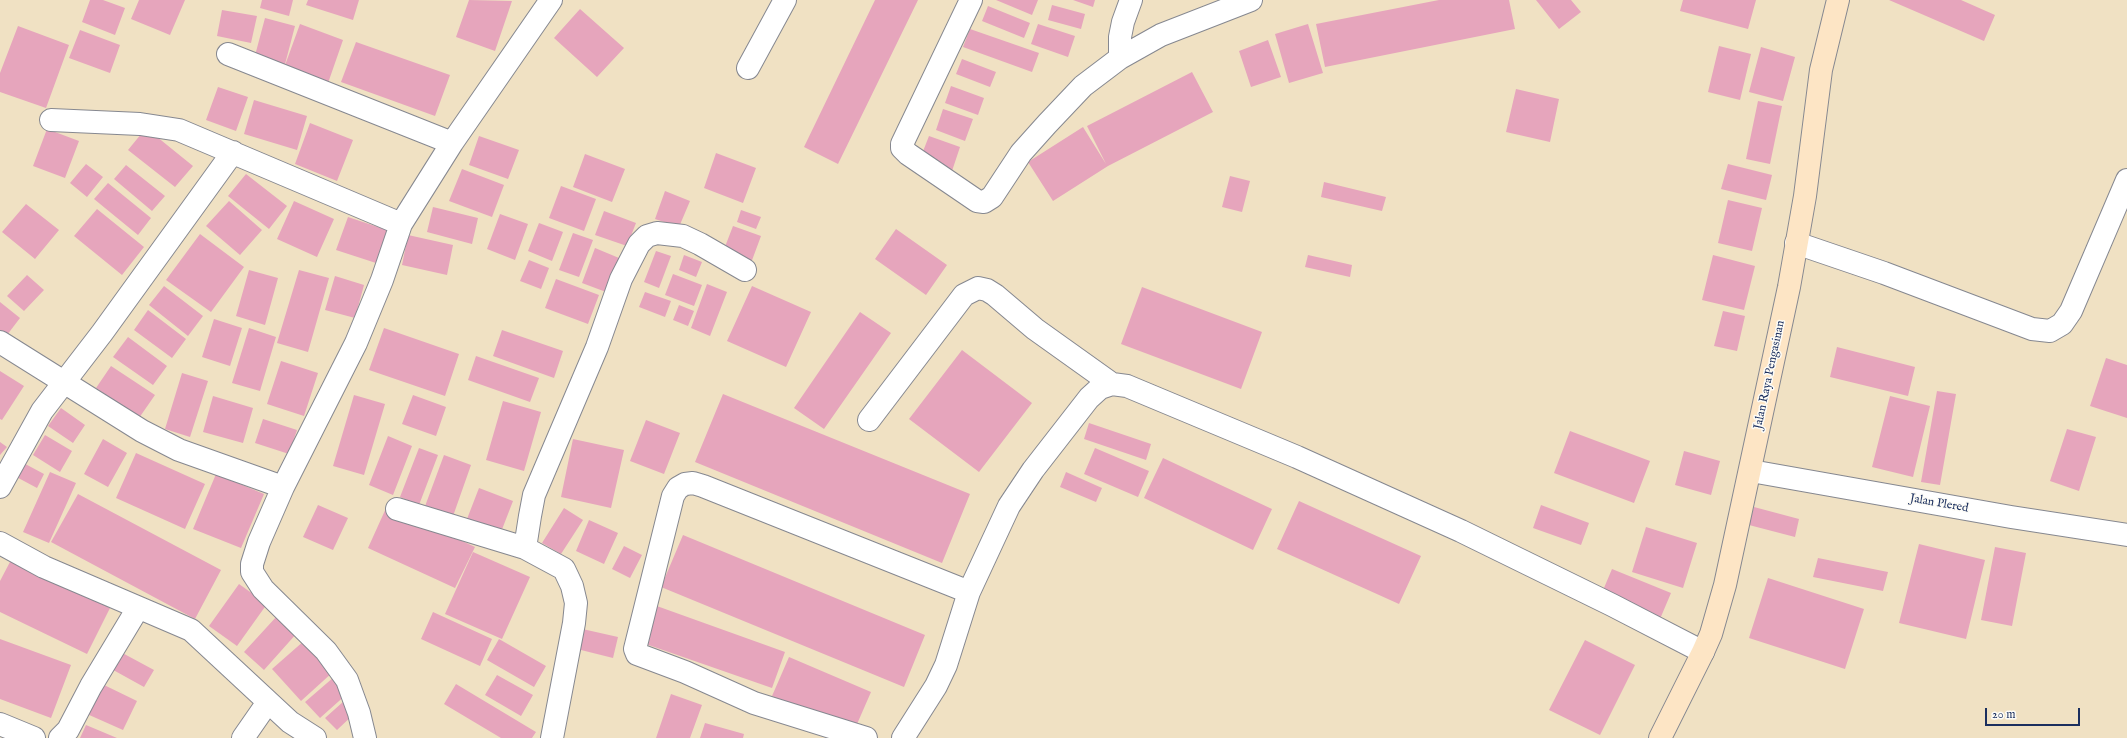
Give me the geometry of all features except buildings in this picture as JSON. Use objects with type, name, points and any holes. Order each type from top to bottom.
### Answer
[{"type":"main road","name":"Jalan Raya Pengasinan","points":[[1660,738],[1711,634],[1725,585],[1751,471],[1763,402],[1789,287],[1810,159],[1821,70],[1838,0]]},
{"type":"street","points":[[365,738],[359,712],[347,680],[326,651],[263,589],[252,572],[259,542],[283,487],[356,343],[380,285],[401,224],[452,143],[551,0]]},
{"type":"street","points":[[748,68],[785,0]]},
{"type":"street","points":[[971,0],[902,144],[902,148],[908,154],[977,201],[989,201],[1021,152],[1084,86],[1120,58],[1161,35],[1248,0]]},
{"type":"street","points":[[1120,58],[1122,29],[1130,0]]},
{"type":"street","points":[[228,54],[452,143]]},
{"type":"street","points":[[51,120],[140,124],[179,130],[401,224]]},
{"type":"street","points":[[0,487],[42,411],[102,333],[233,152]]},
{"type":"street","points":[[1796,243],[1884,273],[2032,329],[2050,331],[2062,324],[2071,311],[2127,180]]},
{"type":"street","points":[[525,548],[534,495],[597,347],[621,278],[639,244],[647,236],[657,233],[683,236],[745,270]]},
{"type":"street","points":[[869,420],[964,295],[978,288],[987,290],[995,295],[1035,330],[1112,384]]},
{"type":"street","points":[[0,342],[142,431],[179,450],[283,487]]},
{"type":"street","points":[[903,738],[936,686],[946,665],[968,592],[994,534],[1009,506],[1032,470],[1089,398],[1100,388],[1112,384],[1127,386],[1326,470],[1461,531],[1612,605],[1703,652]]},
{"type":"street","name":"Jalan Plered","points":[[1751,471],[2011,517],[2127,535]]},
{"type":"street","points":[[866,738],[754,703],[685,672],[637,654],[635,649],[675,492],[685,484],[693,483],[703,486],[968,592]]},
{"type":"street","points":[[397,509],[525,548],[564,569],[572,586],[576,603],[574,623],[552,738]]},
{"type":"street","points":[[0,543],[44,567],[191,630],[290,722],[315,738]]},
{"type":"street","points":[[60,738],[68,730],[91,686],[138,608]]},
{"type":"street","points":[[243,738],[268,702]]},
{"type":"street","points":[[0,724],[34,738]]}]
